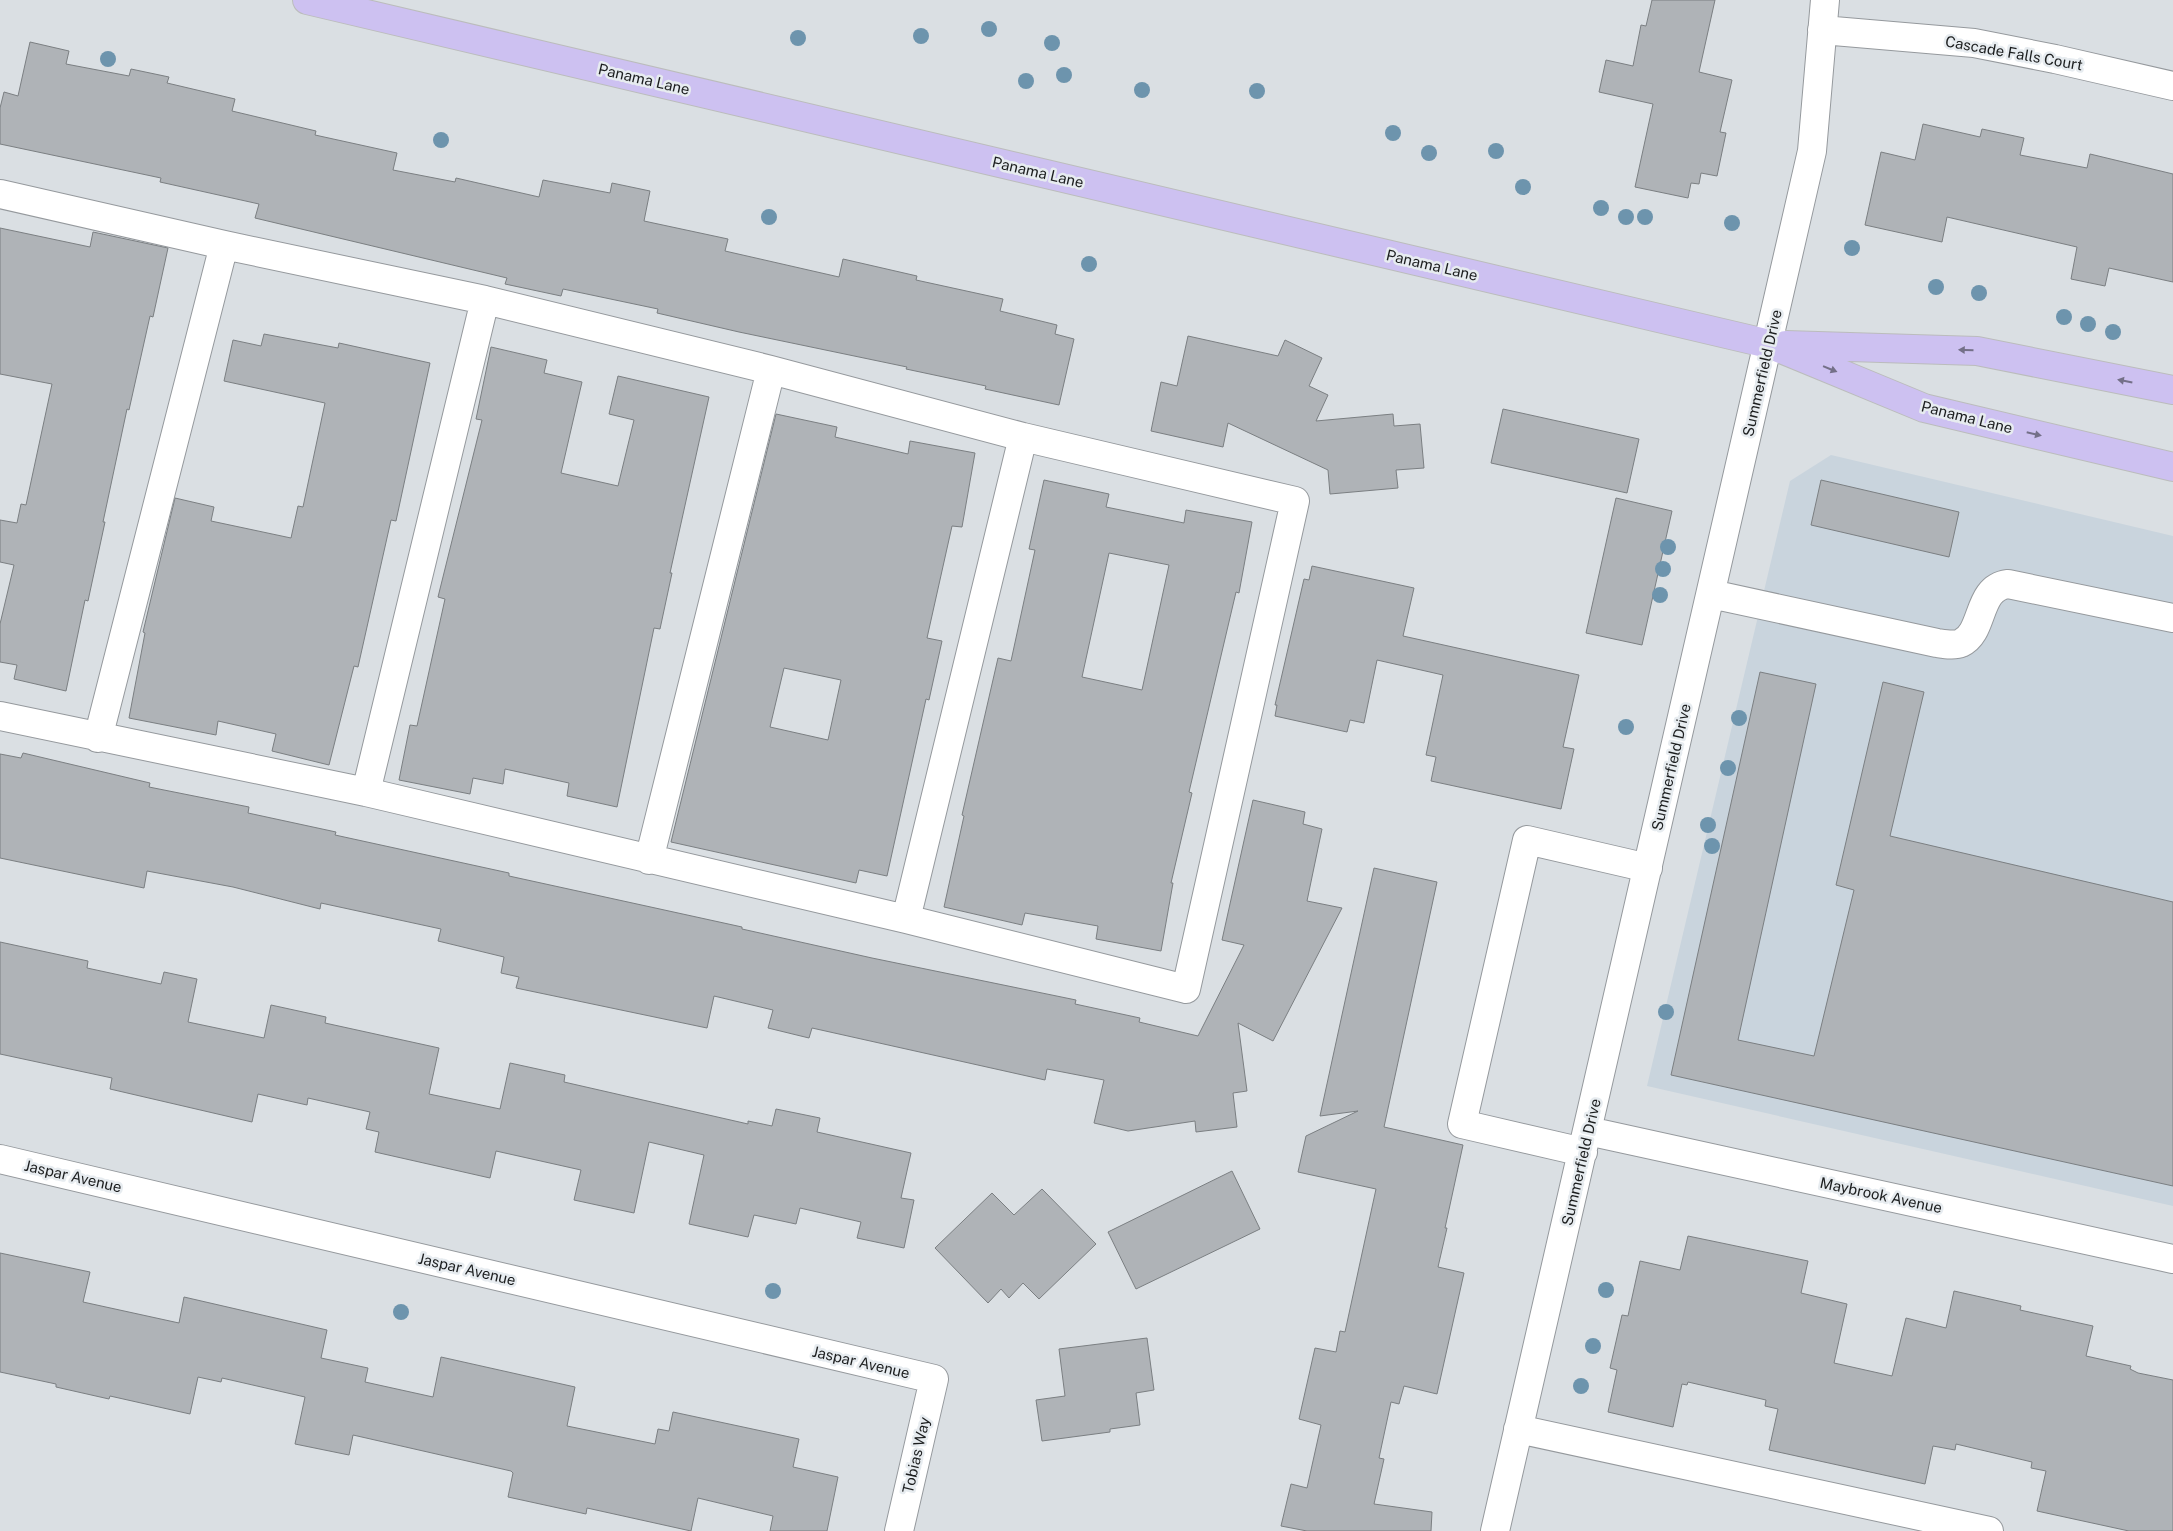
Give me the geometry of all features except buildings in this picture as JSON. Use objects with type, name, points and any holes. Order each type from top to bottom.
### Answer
[{"type":"main road","name":"Panama Lane","points":[[307,0],[1769,344],[1924,408],[2173,467]]},
{"type":"main road","name":"Panama Lane","points":[[1769,344],[1977,351],[2173,390]]},
{"type":"street","name":"Summerfield Drive","points":[[1495,1531],[1812,151],[1825,0]]},
{"type":"street","name":"Cascade Falls Court","points":[[1822,30],[1974,43],[2173,86]]},
{"type":"street","points":[[0,194],[224,245],[485,300],[771,370],[1022,437],[1295,501],[1186,989],[906,919],[366,792],[98,738],[0,716]]},
{"type":"street","points":[[98,738],[224,245]]},
{"type":"street","points":[[366,792],[485,300]]},
{"type":"street","points":[[649,860],[771,370]]},
{"type":"street","points":[[906,919],[1022,437]]},
{"type":"street","points":[[1711,594],[1951,645],[1962,643],[1974,630],[1991,592],[1998,585],[2008,584],[2173,618]]},
{"type":"street","name":"Maybrook Avenue","points":[[1648,868],[1527,840],[1462,1124],[1586,1141],[2173,1259]]},
{"type":"street","name":"Jaspar Avenue","points":[[0,1159],[934,1379]]},
{"type":"street","name":"Tobias Way","points":[[899,1531],[934,1379]]},
{"type":"street","points":[[1518,1429],[1989,1531]]},
{"type":"shaded area","points":[[1831,455],[2173,536],[2173,1206],[1647,1086],[1790,481]]}]
